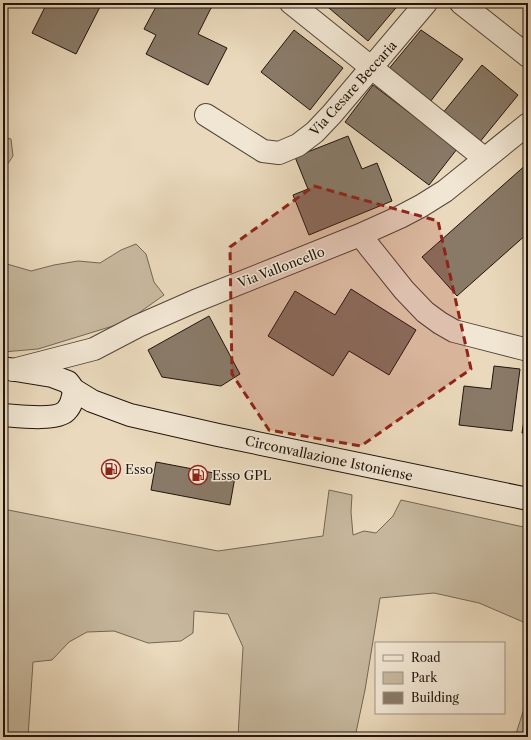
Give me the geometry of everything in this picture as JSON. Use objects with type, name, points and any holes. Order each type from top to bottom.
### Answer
[{"type":"street","points":[[291,3],[484,158]]},
{"type":"street","name":"Via Cesare Beccaria","points":[[206,115],[263,151],[279,153],[298,145],[315,132],[372,68],[426,3]]},
{"type":"street","points":[[461,3],[528,56]]},
{"type":"street","name":"Via Valloncello","points":[[8,369],[94,348],[138,326],[195,301],[360,235],[421,206],[445,191],[528,124]]},
{"type":"street","points":[[360,235],[404,290],[425,312],[440,323],[454,330],[528,350]]},
{"type":"street","name":"Circonvallazione Istoniense","points":[[8,369],[52,376],[68,382],[74,390],[92,401],[130,416]]},
{"type":"street","points":[[57,416],[66,412],[72,402],[74,390]]},
{"type":"street","name":"Circonvallazione Istoniense","points":[[3,415],[57,416],[98,414],[130,416],[528,499]]},
{"type":"highlighted area","points":[[314,186],[438,221],[471,369],[361,446],[269,430],[232,374],[230,247]]},
{"type":"green space","points":[[3,137],[11,139],[13,156],[3,171]]},
{"type":"green space","points":[[136,244],[146,254],[154,282],[164,295],[126,322],[38,349],[3,352],[3,254],[7,264],[31,271],[78,261],[100,263],[121,250]]},
{"type":"green space","points":[[329,490],[352,495],[351,512],[353,535],[364,531],[376,533],[393,516],[401,500],[528,528],[528,624],[479,603],[434,593],[380,598],[365,690],[355,737],[238,737],[243,647],[228,614],[194,611],[193,633],[181,641],[148,643],[114,631],[87,632],[69,642],[52,660],[33,662],[28,737],[3,737],[3,509],[218,551],[323,536]]},
{"type":"green space","points":[[528,696],[528,737],[515,737]]},
{"type":"building","points":[[47,3],[102,3],[76,54],[32,33]]},
{"type":"building","points":[[158,3],[219,3],[211,8],[198,34],[227,48],[208,85],[146,54],[156,35],[144,29]]},
{"type":"building","points":[[323,3],[400,3],[368,41]]},
{"type":"building","points":[[294,30],[343,68],[310,110],[261,72]]},
{"type":"building","points":[[421,30],[463,59],[427,106],[387,71]]},
{"type":"building","points":[[482,65],[518,95],[479,143],[442,114]]},
{"type":"building","points":[[373,85],[457,149],[429,185],[345,122]]},
{"type":"building","points":[[348,136],[362,169],[377,163],[392,201],[309,235],[293,195],[308,189],[295,157]]},
{"type":"building","points":[[528,163],[528,233],[457,296],[422,257]]},
{"type":"building","points":[[351,289],[416,330],[389,375],[349,351],[333,376],[268,336],[295,291],[335,315]]},
{"type":"building","points":[[209,316],[240,374],[221,386],[162,377],[148,350]]},
{"type":"building","points":[[494,366],[520,369],[512,431],[459,425],[464,386],[491,389]]},
{"type":"building","points":[[528,395],[528,434],[522,433]]},
{"type":"building","points":[[156,462],[235,477],[230,505],[151,490]]},
{"type":"place","name":"Esso","points":[[111,469]]},
{"type":"place","name":"Esso GPL","points":[[198,475]]}]
